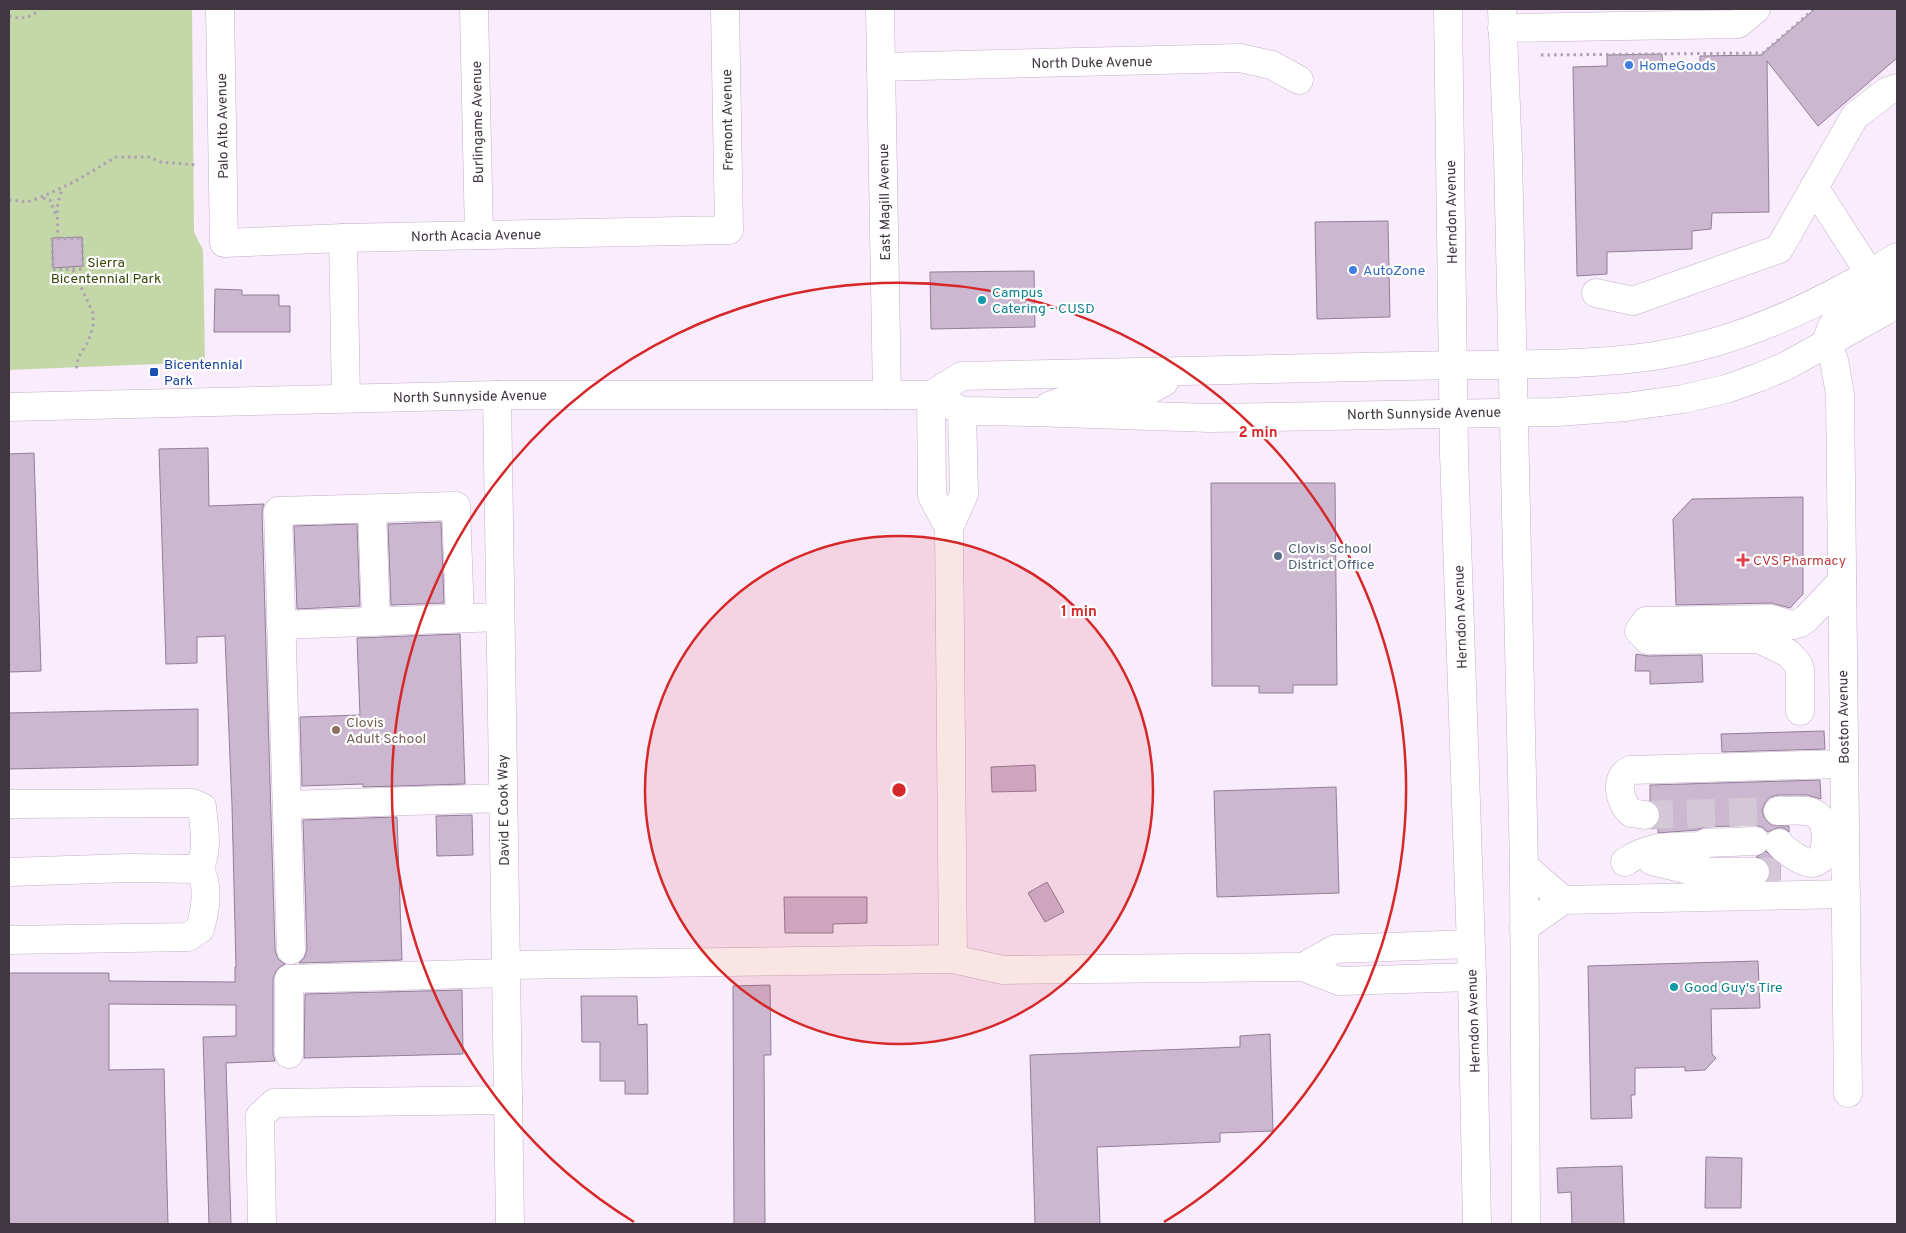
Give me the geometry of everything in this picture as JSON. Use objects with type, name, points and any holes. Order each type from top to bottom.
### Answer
[{"type":"main road","name":"Palo Alto Avenue","points":[[220,9],[224,243]]},
{"type":"main road","name":"Burlingame Avenue","points":[[474,9],[479,235]]},
{"type":"main road","name":"Fremont Avenue","points":[[725,9],[729,230]]},
{"type":"main road","name":"East Magill Avenue","points":[[880,9],[887,395]]},
{"type":"main road","name":"Herndon Avenue","points":[[1448,9],[1454,454],[1472,977],[1477,1224]]},
{"type":"main road","points":[[1526,1224],[1524,866],[1508,157],[1502,19],[1721,17],[1738,24],[1756,9]]},
{"type":"main road","name":"North Duke Avenue","points":[[881,67],[1240,58],[1272,65],[1299,80]]},
{"type":"main road","points":[[1596,293],[1633,301],[1779,249],[1854,116],[1888,91],[1897,88]]},
{"type":"main road","points":[[1814,187],[1870,274]]},
{"type":"main road","name":"North Acacia Avenue","points":[[224,243],[342,238],[729,230]]},
{"type":"main road","points":[[342,238],[346,398]]},
{"type":"main road","points":[[948,528],[932,496],[931,395],[962,376],[1556,364],[1618,360],[1685,350],[1722,340],[1792,314],[1870,274],[1897,256]]},
{"type":"main road","points":[[1827,344],[1828,333],[1833,322],[1840,314],[1897,280]]},
{"type":"main road","name":"North Sunnyside Avenue","points":[[9,407],[497,395],[931,395],[962,411],[1210,418],[1454,412],[1557,412],[1626,407],[1684,399],[1726,389],[1786,366],[1897,302]]},
{"type":"main road","name":"Boston Avenue","points":[[1827,344],[1834,360],[1840,394],[1848,1093]]},
{"type":"main road","points":[[1034,412],[1086,393],[1144,394],[1164,382],[1166,372]]},
{"type":"main road","name":"David E Cook Way","points":[[497,395],[508,1100],[507,1224]]},
{"type":"main road","points":[[953,959],[948,528],[964,494],[962,411]]},
{"type":"main road","points":[[291,950],[278,511],[456,506],[460,618]]},
{"type":"main road","points":[[372,508],[376,622]]},
{"type":"main road","points":[[1800,710],[1800,670],[1795,659],[1788,653],[1759,639],[1648,640],[1639,631],[1646,621],[1771,619],[1793,625],[1807,618],[1842,581]]},
{"type":"main road","points":[[281,625],[500,617]]},
{"type":"main road","points":[[1645,815],[1631,813],[1623,804],[1620,790],[1621,780],[1625,773],[1630,770],[1844,764]]},
{"type":"main road","points":[[287,805],[503,798]]},
{"type":"main road","points":[[9,804],[192,803],[202,807],[206,840],[204,860],[199,869]]},
{"type":"main road","points":[[1775,855],[1625,862],[1637,854],[1653,848],[1702,846],[1775,855],[1814,863],[1823,857],[1827,835],[1819,818],[1808,811],[1778,811]]},
{"type":"main road","points":[[1524,866],[1563,900]]},
{"type":"main road","points":[[9,872],[129,868],[199,869]]},
{"type":"main road","points":[[9,940],[188,937],[200,929],[205,914],[204,876],[199,869]]},
{"type":"main road","points":[[1524,928],[1563,900],[1846,894]]},
{"type":"main road","points":[[1303,967],[1335,949],[1470,944]]},
{"type":"main road","points":[[289,1054],[289,979],[506,969],[953,959],[1003,970],[1303,967],[1339,981],[1472,977]]},
{"type":"main road","points":[[262,1224],[260,1116],[274,1103],[508,1100]]},
{"type":"main road","points":[[1477,1177],[1487,1224]]},
{"type":"path","points":[[9,16],[18,19],[28,17],[40,9]]},
{"type":"path","points":[[9,200],[27,202],[40,198],[62,188],[116,157],[149,157],[161,162],[196,165]]},
{"type":"path","points":[[58,239],[57,208],[62,188]]},
{"type":"path","points":[[40,198],[50,200],[58,225]]},
{"type":"path","points":[[82,238],[83,269],[74,270],[53,270],[52,239],[82,238]]},
{"type":"path","points":[[74,270],[92,313],[93,326],[88,342],[78,358],[76,372]]},
{"type":"green space","name":"Sierra Bicentennial Park","points":[[9,9],[192,9],[194,232],[203,250],[205,362],[9,370]]},
{"type":"building","points":[[1815,9],[1897,9],[1897,58],[1818,126],[1767,61],[1769,212],[1712,213],[1711,229],[1692,231],[1692,249],[1607,252],[1607,274],[1577,276],[1573,67],[1607,66],[1607,55],[1662,54],[1663,66],[1700,66],[1700,56],[1762,55]]},
{"type":"building","name":"AutoZone","points":[[1388,221],[1390,317],[1317,319],[1315,222]]},
{"type":"building","points":[[82,237],[83,266],[53,268],[52,238]]},
{"type":"building","name":"Campus Catering - CUSD","points":[[1034,271],[1035,327],[931,329],[930,272]]},
{"type":"building","points":[[215,289],[242,290],[242,295],[279,295],[279,306],[290,306],[290,332],[214,332]]},
{"type":"building","points":[[208,448],[209,506],[264,504],[262,511],[275,950],[278,959],[285,964],[276,971],[273,979],[273,1054],[275,1061],[226,1063],[231,1224],[209,1224],[203,1037],[236,1036],[236,1005],[109,1004],[109,1070],[164,1069],[168,1224],[9,1224],[9,973],[109,973],[109,981],[235,982],[232,806],[225,636],[197,637],[197,663],[166,664],[159,449]]},
{"type":"building","points":[[34,453],[41,671],[9,672],[9,454]]},
{"type":"building","points":[[1211,483],[1335,483],[1337,685],[1293,685],[1293,693],[1259,693],[1259,686],[1212,686]]},
{"type":"building","name":"CVS Pharmacy","points":[[1803,497],[1803,594],[1790,608],[1771,603],[1676,605],[1673,519],[1692,499]]},
{"type":"building","points":[[441,522],[444,603],[391,605],[388,524]]},
{"type":"building","points":[[357,524],[360,606],[297,609],[294,526]]},
{"type":"building","points":[[460,634],[465,784],[363,787],[363,784],[302,786],[300,717],[360,715],[357,638]]},
{"type":"building","points":[[1636,654],[1648,656],[1702,655],[1703,682],[1650,684],[1650,671],[1635,671]]},
{"type":"building","points":[[198,709],[198,765],[9,769],[9,713]]},
{"type":"building","points":[[1824,731],[1825,749],[1722,752],[1721,734]]},
{"type":"building","points":[[1035,765],[1036,791],[992,792],[991,767]]},
{"type":"building","points":[[1820,780],[1821,799],[1807,795],[1778,795],[1770,797],[1765,803],[1762,811],[1765,819],[1771,825],[1789,826],[1789,832],[1784,828],[1777,828],[1768,832],[1762,827],[1754,825],[1705,827],[1697,830],[1658,833],[1658,828],[1652,829],[1658,824],[1660,817],[1659,809],[1655,803],[1650,801],[1650,785]]},
{"type":"building","points":[[1336,787],[1339,893],[1217,897],[1214,791]]},
{"type":"building","points":[[472,815],[473,855],[437,856],[436,816]]},
{"type":"building","points":[[397,817],[402,960],[299,963],[304,958],[307,950],[303,820]]},
{"type":"building","points":[[1766,851],[1780,865],[1780,880],[1769,879],[1771,872],[1769,865],[1763,859],[1756,857]]},
{"type":"building","points":[[1047,882],[1064,912],[1045,922],[1028,893]]},
{"type":"building","points":[[784,897],[867,897],[867,923],[833,924],[833,933],[785,933]]},
{"type":"building","points":[[1758,961],[1760,1008],[1711,1009],[1712,1054],[1716,1058],[1705,1070],[1685,1071],[1685,1067],[1635,1068],[1635,1095],[1631,1095],[1632,1118],[1591,1119],[1588,966]]},
{"type":"building","points":[[770,985],[771,1055],[764,1055],[765,1224],[734,1224],[733,986]]},
{"type":"building","points":[[462,990],[463,1054],[304,1058],[305,994]]},
{"type":"building","points":[[581,996],[637,996],[638,1025],[647,1024],[648,1094],[625,1094],[625,1081],[600,1081],[600,1042],[582,1042]]},
{"type":"building","points":[[1270,1034],[1273,1131],[1220,1133],[1220,1142],[1097,1147],[1100,1224],[1035,1224],[1030,1055],[1240,1047],[1240,1036]]},
{"type":"building","points":[[1706,1157],[1742,1158],[1741,1208],[1705,1208]]},
{"type":"building","points":[[1622,1166],[1624,1224],[1572,1224],[1571,1192],[1558,1193],[1557,1168]]},
{"type":"tunnel","points":[[1645,815],[1778,811]]},
{"type":"tunnel","points":[[1755,872],[1780,872]]},
{"type":"place","name":"HomeGoods","points":[[1629,65]]},
{"type":"place","name":"AutoZone","points":[[1353,270]]},
{"type":"place","name":"Campus Catering - CUSD","points":[[982,300]]},
{"type":"place","name":"Bicentennial Park","points":[[154,372]]},
{"type":"place","name":"Clovis School District Office","points":[[1278,556]]},
{"type":"place","name":"CVS Pharmacy","points":[[1743,560]]},
{"type":"place","name":"Clovis Adult School","points":[[336,730]]},
{"type":"place","name":"Good Guy's Tire","points":[[1674,987]]}]
